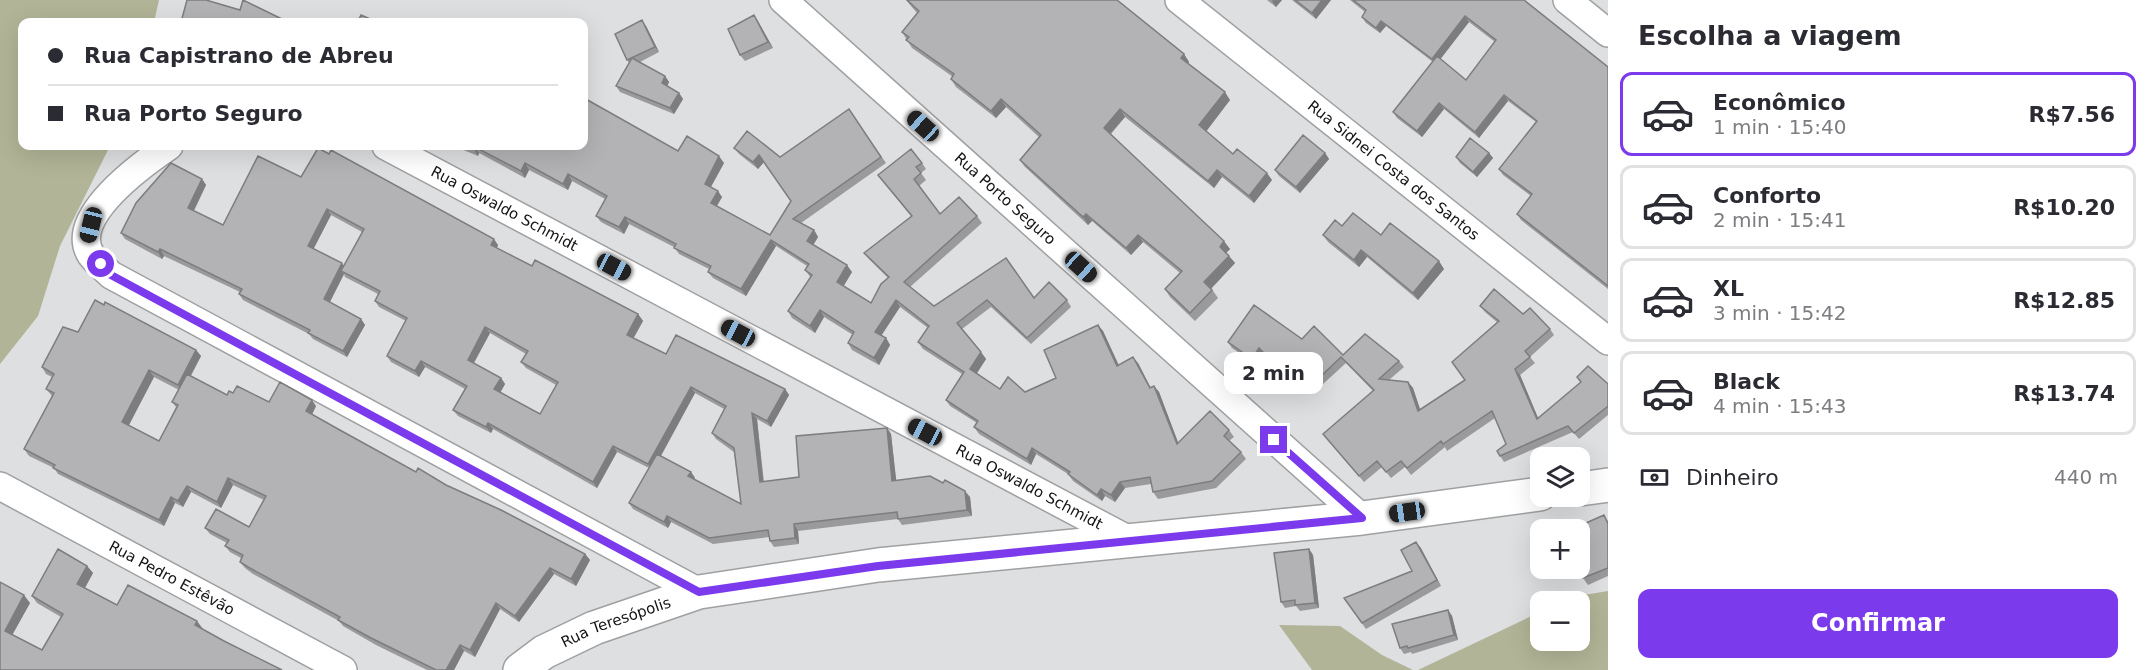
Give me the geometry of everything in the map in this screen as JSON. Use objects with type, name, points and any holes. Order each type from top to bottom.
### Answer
[{"type":"street","name":"Rua Porto Seguro","points":[[783,0],[1362,518]]},
{"type":"street","name":"Rua Sidnei Costa dos Santos","points":[[1179,0],[1608,341]]},
{"type":"street","points":[[1567,0],[1608,33]]},
{"type":"street","points":[[163,150],[142,164],[94,212],[88,237],[90,254],[111,275],[699,592]]},
{"type":"street","name":"Rua Oswaldo Schmidt","points":[[394,150],[1132,542]]},
{"type":"street","points":[[1590,488],[1608,485]]},
{"type":"street","name":"Rua Pedro Estêvão","points":[[0,486],[343,670]]},
{"type":"street","name":"Rua Teresópolis","points":[[520,670],[544,652],[594,628],[699,592],[878,566],[1362,518],[1530,495]]},
{"type":"green space","points":[[0,0],[159,0],[155,18],[18,18],[18,150],[108,150],[60,246],[38,316],[0,364]]},
{"type":"green space","points":[[1608,591],[1608,670],[1418,670],[1530,617],[1530,651],[1590,651],[1590,594]]},
{"type":"green space","points":[[1279,625],[1340,626],[1382,655],[1413,670],[1312,670]]},
{"type":"building","points":[[187,0],[206,0],[240,10],[243,0],[280,18],[182,18]]},
{"type":"building","points":[[907,0],[1117,0],[1184,54],[1181,58],[1225,92],[1199,125],[1233,154],[1237,149],[1267,173],[1249,196],[1217,170],[1208,181],[1120,109],[1104,128],[1224,241],[1220,247],[1229,256],[1204,282],[1212,290],[1190,313],[1165,289],[1182,271],[1138,235],[1126,248],[1086,214],[1083,217],[1020,160],[1041,135],[1001,99],[991,111],[951,79],[954,74],[906,40],[909,37],[902,32],[919,11]]},
{"type":"building","points":[[1295,0],[1322,0],[1312,13]]},
{"type":"building","points":[[1353,0],[1524,0],[1608,67],[1608,286],[1517,214],[1532,194],[1499,169],[1537,121],[1504,95],[1475,132],[1439,103],[1417,131],[1393,112],[1437,56],[1466,80],[1496,40],[1465,16],[1432,59],[1381,21],[1376,28],[1362,17],[1366,10]]},
{"type":"building","points":[[754,15],[768,42],[740,55],[728,29]]},
{"type":"building","points":[[642,20],[655,47],[627,60],[615,34]]},
{"type":"building","points":[[632,58],[665,76],[662,83],[679,93],[670,108],[616,86]]},
{"type":"building","points":[[588,100],[678,151],[687,136],[719,156],[705,184],[718,191],[711,203],[770,235],[791,201],[759,155],[753,162],[734,148],[747,131],[780,157],[849,109],[881,157],[793,219],[814,230],[807,241],[847,265],[837,282],[871,303],[881,284],[889,277],[864,253],[912,216],[878,175],[911,149],[922,163],[916,167],[921,173],[914,179],[940,214],[959,197],[977,216],[904,282],[934,306],[1006,258],[1034,298],[1049,282],[1067,300],[1027,338],[987,300],[957,323],[981,352],[970,369],[1000,389],[1008,377],[1025,392],[1056,378],[1044,350],[1098,325],[1117,366],[1133,357],[1150,388],[1154,386],[1177,444],[1210,411],[1229,430],[1224,436],[1241,452],[1212,481],[1153,492],[1150,477],[1120,482],[1111,495],[1101,489],[1097,495],[1068,474],[1070,472],[1032,448],[1027,459],[974,427],[978,421],[946,400],[964,372],[918,342],[929,326],[896,300],[875,332],[886,338],[874,358],[848,343],[854,332],[820,310],[810,326],[788,311],[812,275],[805,270],[809,264],[771,240],[741,289],[708,272],[711,266],[674,248],[676,244],[625,217],[619,227],[596,216],[607,196],[568,174],[563,184],[525,163],[521,171],[481,150],[588,150]]},
{"type":"building","points":[[1303,135],[1325,153],[1296,187],[1275,170]]},
{"type":"building","points":[[1470,138],[1489,153],[1473,172],[1456,157]]},
{"type":"building","points":[[317,150],[329,154],[331,150],[494,239],[491,245],[532,266],[535,260],[638,314],[627,335],[666,354],[676,335],[785,389],[767,421],[752,413],[760,482],[799,477],[796,436],[887,428],[892,481],[930,476],[943,483],[945,480],[965,491],[967,510],[898,519],[897,512],[794,524],[795,538],[770,541],[768,530],[709,538],[667,516],[664,522],[629,503],[657,454],[691,472],[688,476],[741,504],[734,448],[712,433],[726,406],[691,387],[648,464],[613,446],[593,482],[488,423],[486,427],[453,410],[467,386],[421,361],[415,371],[387,356],[407,318],[375,301],[380,291],[341,271],[364,229],[327,209],[308,246],[342,263],[324,299],[361,319],[343,351],[308,333],[310,330],[239,294],[242,289],[160,249],[158,252],[121,233],[136,203],[171,163],[202,179],[188,208],[223,225],[258,156],[301,177]],"holes":[[[485,327],[528,351],[521,362],[558,382],[540,414],[494,389],[501,378],[468,360]]]},
{"type":"building","points":[[1353,213],[1381,235],[1390,223],[1439,261],[1413,293],[1361,250],[1354,260],[1323,235],[1335,220],[1342,226]]},
{"type":"building","points":[[1494,289],[1523,314],[1530,308],[1550,329],[1525,351],[1530,357],[1515,369],[1537,419],[1581,382],[1577,377],[1588,366],[1608,384],[1608,407],[1574,433],[1568,426],[1500,456],[1497,451],[1506,444],[1492,411],[1443,444],[1441,441],[1407,468],[1401,461],[1386,472],[1377,461],[1359,476],[1323,434],[1374,390],[1341,357],[1319,378],[1310,369],[1295,385],[1259,348],[1252,359],[1228,342],[1254,305],[1302,339],[1314,326],[1343,355],[1365,334],[1399,361],[1379,379],[1408,382],[1418,411],[1465,380],[1452,362],[1499,321],[1480,306]]},
{"type":"building","points":[[95,300],[104,305],[105,302],[196,350],[178,385],[149,370],[122,422],[159,441],[178,405],[172,402],[187,374],[227,395],[229,391],[233,393],[237,386],[269,402],[280,382],[312,400],[306,411],[416,472],[418,468],[446,485],[501,510],[585,554],[571,579],[550,568],[515,616],[496,603],[470,650],[460,645],[446,670],[436,670],[371,638],[338,620],[340,617],[240,562],[243,555],[225,546],[229,540],[205,528],[216,509],[249,527],[266,496],[228,478],[217,502],[187,486],[178,501],[171,497],[159,520],[53,468],[55,465],[24,449],[54,393],[46,389],[54,374],[42,367],[63,327],[78,332]]},
{"type":"building","points":[[1604,515],[1608,524],[1608,568],[1590,575],[1590,521]]},
{"type":"building","points":[[1416,542],[1437,580],[1362,623],[1344,598],[1412,571],[1401,550]]},
{"type":"building","points":[[58,549],[87,566],[77,584],[117,605],[128,585],[197,621],[195,625],[282,670],[0,670],[0,582],[24,595],[5,631],[42,650],[63,614],[32,596]]},
{"type":"building","points":[[1309,549],[1315,603],[1295,605],[1295,600],[1281,602],[1274,553]]},
{"type":"building","points":[[1448,610],[1454,635],[1408,648],[1407,646],[1400,648],[1392,624]]},
{"type":"route","points":[[101,264],[111,275],[699,592],[878,566],[1362,518],[1274,440]]}]
